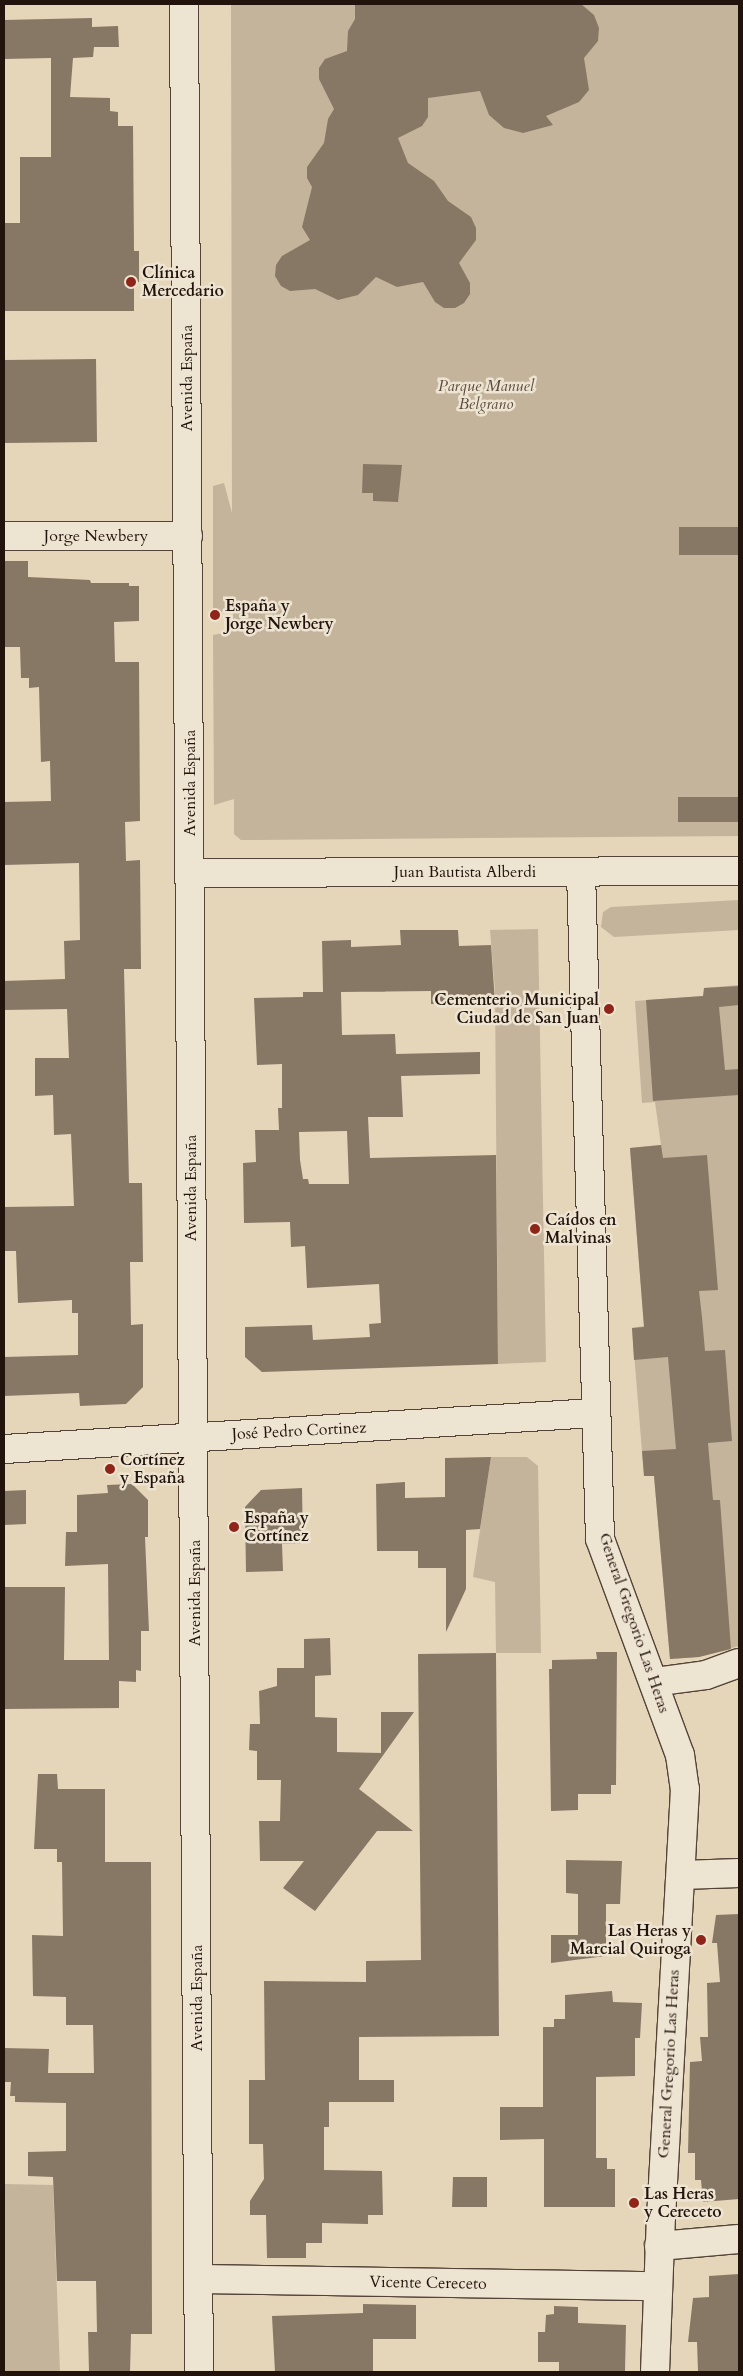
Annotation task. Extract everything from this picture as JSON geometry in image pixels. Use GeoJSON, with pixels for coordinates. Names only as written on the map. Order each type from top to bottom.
{"type":"FeatureCollection","features":[{"type":"Feature","properties":{"kind":"street","name":"Avenida España"},"geometry":{"type":"LineString","coordinates":[[184,4],[199,2372]]}},
{"type":"Feature","properties":{"kind":"street","name":"Jorge Newbery"},"geometry":{"type":"LineString","coordinates":[[4,536],[188,536]]}},
{"type":"Feature","properties":{"kind":"street","name":"Juan Bautista Alberdi"},"geometry":{"type":"LineString","coordinates":[[191,873],[739,871]]}},
{"type":"Feature","properties":{"kind":"street","name":"General Gregorio Las Heras"},"geometry":{"type":"LineString","coordinates":[[581,872],[594,1413],[600,1539],[680,1754],[685,1789],[682,1875],[659,2246],[656,2372]]}},
{"type":"Feature","properties":{"kind":"street","name":"José Pedro Cortinez"},"geometry":{"type":"LineString","coordinates":[[4,1449],[192,1436],[594,1413]]}},
{"type":"Feature","properties":{"kind":"street"},"geometry":{"type":"LineString","coordinates":[[654,1682],[706,1675],[739,1663]]}},
{"type":"Feature","properties":{"kind":"street"},"geometry":{"type":"LineString","coordinates":[[682,1875],[739,1873]]}},
{"type":"Feature","properties":{"kind":"street"},"geometry":{"type":"LineString","coordinates":[[659,2246],[739,2240]]}},
{"type":"Feature","properties":{"kind":"street","name":"Vicente Cereceto"},"geometry":{"type":"LineString","coordinates":[[199,2280],[658,2286]]}},
{"type":"Feature","properties":{"kind":"green space","name":"Parque Manuel Belgrano"},"geometry":{"type":"Polygon","coordinates":[[[231,4],[739,4],[739,836],[241,840],[234,834],[234,799],[214,805],[213,635],[233,631],[233,610],[213,613],[213,486],[224,483],[232,513],[231,4]]]}},
{"type":"Feature","properties":{"kind":"green space"},"geometry":{"type":"Polygon","coordinates":[[[739,900],[739,930],[614,937],[601,927],[603,912],[611,907],[739,900]]]}},
{"type":"Feature","properties":{"kind":"green space"},"geometry":{"type":"Polygon","coordinates":[[[538,929],[546,1362],[498,1364],[495,991],[490,930],[538,929]]]}},
{"type":"Feature","properties":{"kind":"green space"},"geometry":{"type":"Polygon","coordinates":[[[739,985],[739,1646],[699,1657],[670,1659],[654,1476],[644,1476],[632,1328],[644,1326],[630,1148],[661,1145],[655,1102],[642,1103],[635,1001],[704,996],[704,988],[739,985]]]}},
{"type":"Feature","properties":{"kind":"green space"},"geometry":{"type":"Polygon","coordinates":[[[491,1457],[527,1457],[538,1466],[541,1653],[496,1653],[495,1582],[473,1577],[491,1457]]]}},
{"type":"Feature","properties":{"kind":"green space"},"geometry":{"type":"Polygon","coordinates":[[[4,2184],[53,2185],[60,2372],[4,2372],[4,2184]]]}},
{"type":"Feature","properties":{"kind":"building"},"geometry":{"type":"Polygon","coordinates":[[[355,4],[581,4],[594,15],[599,28],[598,41],[584,58],[589,90],[579,102],[546,116],[553,125],[523,133],[504,128],[489,115],[480,91],[428,98],[428,117],[422,126],[398,138],[408,163],[434,181],[448,201],[471,217],[476,228],[476,240],[459,263],[470,283],[470,294],[464,303],[455,308],[444,308],[435,302],[423,282],[397,287],[376,277],[358,295],[338,300],[315,289],[290,291],[281,286],[275,276],[276,265],[282,256],[310,240],[302,227],[312,187],[307,178],[307,167],[324,143],[328,119],[334,109],[319,79],[319,68],[325,59],[347,51],[348,31],[355,19],[355,4]]]}},
{"type":"Feature","properties":{"kind":"building"},"geometry":{"type":"Polygon","coordinates":[[[92,18],[92,27],[118,26],[119,47],[94,47],[93,57],[73,58],[70,97],[110,98],[110,111],[118,112],[118,126],[133,126],[134,251],[139,251],[139,282],[134,282],[134,311],[4,311],[4,223],[20,223],[20,157],[51,157],[51,58],[4,59],[4,20],[92,18]]]}},
{"type":"Feature","properties":{"kind":"building"},"geometry":{"type":"Polygon","coordinates":[[[96,359],[97,442],[4,443],[4,360],[96,359]]]}},
{"type":"Feature","properties":{"kind":"building"},"geometry":{"type":"Polygon","coordinates":[[[363,464],[402,465],[398,502],[373,501],[373,493],[362,493],[363,464]]]}},
{"type":"Feature","properties":{"kind":"building"},"geometry":{"type":"Polygon","coordinates":[[[679,527],[739,527],[739,555],[679,555],[679,527]]]}},
{"type":"Feature","properties":{"kind":"building"},"geometry":{"type":"Polygon","coordinates":[[[4,561],[28,561],[28,577],[90,580],[91,583],[129,583],[129,586],[139,586],[139,621],[114,622],[115,662],[139,662],[140,821],[125,822],[126,861],[140,860],[141,969],[124,969],[129,1183],[142,1183],[143,1262],[130,1262],[131,1325],[143,1324],[143,1387],[126,1404],[80,1406],[79,1393],[4,1396],[4,1357],[78,1355],[78,1313],[72,1313],[72,1300],[18,1303],[16,1251],[4,1251],[4,1207],[74,1206],[71,1134],[54,1135],[53,1095],[35,1096],[35,1058],[69,1058],[67,1009],[4,1010],[4,981],[65,979],[64,941],[80,940],[79,863],[4,865],[4,802],[51,801],[50,761],[41,762],[39,687],[29,688],[29,678],[21,678],[20,647],[4,647],[4,561]]]}},
{"type":"Feature","properties":{"kind":"building"},"geometry":{"type":"Polygon","coordinates":[[[678,797],[739,797],[739,822],[678,822],[678,797]]]}},
{"type":"Feature","properties":{"kind":"building"},"geometry":{"type":"Polygon","coordinates":[[[400,930],[458,930],[459,946],[491,945],[495,1002],[431,1004],[431,991],[341,992],[342,1035],[395,1034],[396,1054],[480,1052],[480,1074],[401,1076],[403,1117],[368,1117],[370,1158],[496,1155],[498,1364],[262,1372],[245,1357],[245,1327],[312,1325],[313,1340],[370,1337],[369,1324],[381,1323],[379,1284],[307,1288],[305,1246],[291,1247],[290,1222],[244,1223],[243,1163],[256,1162],[255,1130],[279,1130],[278,1108],[282,1108],[282,1064],[257,1065],[254,998],[303,997],[303,992],[323,992],[322,941],[351,940],[351,947],[401,945],[400,930]],[[347,1131],[299,1132],[303,1179],[308,1179],[309,1184],[349,1184],[347,1131]]]}},
{"type":"Feature","properties":{"kind":"building"},"geometry":{"type":"Polygon","coordinates":[[[739,986],[739,1005],[719,1007],[725,1070],[739,1069],[739,1095],[653,1101],[646,1000],[703,996],[704,988],[739,986]]]}},
{"type":"Feature","properties":{"kind":"building"},"geometry":{"type":"Polygon","coordinates":[[[661,1145],[663,1158],[707,1155],[718,1290],[699,1291],[705,1351],[725,1350],[732,1441],[708,1443],[713,1500],[720,1500],[731,1649],[699,1657],[670,1659],[654,1476],[644,1476],[642,1451],[676,1449],[668,1357],[634,1360],[632,1328],[644,1327],[630,1148],[661,1145]]]}},
{"type":"Feature","properties":{"kind":"building"},"geometry":{"type":"Polygon","coordinates":[[[491,1457],[480,1529],[466,1530],[466,1589],[446,1632],[446,1568],[418,1568],[418,1551],[377,1551],[376,1484],[405,1482],[405,1498],[445,1497],[445,1458],[491,1457]]]}},
{"type":"Feature","properties":{"kind":"building"},"geometry":{"type":"Polygon","coordinates":[[[132,1484],[148,1500],[148,1537],[145,1537],[149,1631],[141,1631],[141,1671],[136,1670],[136,1682],[119,1681],[119,1708],[4,1709],[4,1587],[65,1587],[64,1660],[109,1660],[108,1564],[65,1566],[66,1532],[77,1532],[77,1495],[108,1493],[107,1485],[132,1484]]]}},
{"type":"Feature","properties":{"kind":"building"},"geometry":{"type":"Polygon","coordinates":[[[302,1488],[303,1543],[282,1544],[283,1571],[246,1572],[245,1507],[261,1490],[302,1488]]]}},
{"type":"Feature","properties":{"kind":"building"},"geometry":{"type":"Polygon","coordinates":[[[26,1490],[26,1524],[4,1525],[4,1491],[26,1490]]]}},
{"type":"Feature","properties":{"kind":"building"},"geometry":{"type":"Polygon","coordinates":[[[330,1638],[331,1675],[315,1676],[315,1717],[337,1718],[337,1752],[381,1753],[381,1712],[414,1712],[359,1789],[413,1831],[377,1831],[315,1911],[283,1888],[304,1861],[260,1861],[259,1821],[280,1821],[281,1780],[257,1780],[257,1751],[249,1750],[250,1724],[260,1724],[259,1691],[277,1686],[277,1668],[304,1668],[304,1639],[330,1638]]]}},
{"type":"Feature","properties":{"kind":"building"},"geometry":{"type":"Polygon","coordinates":[[[596,1652],[617,1652],[616,1785],[611,1785],[611,1794],[578,1794],[578,1810],[551,1811],[549,1669],[552,1669],[552,1660],[597,1659],[596,1652]]]}},
{"type":"Feature","properties":{"kind":"building"},"geometry":{"type":"Polygon","coordinates":[[[496,1653],[499,2036],[359,2037],[359,2080],[394,2080],[394,2102],[329,2102],[329,2127],[324,2127],[324,2170],[382,2171],[383,2215],[368,2215],[368,2224],[322,2223],[322,2243],[306,2243],[306,2258],[267,2258],[266,2215],[250,2215],[250,2201],[264,2179],[263,2144],[249,2144],[249,2080],[265,2080],[264,1981],[366,1982],[366,1961],[421,1960],[418,1654],[496,1653]]]}},
{"type":"Feature","properties":{"kind":"building"},"geometry":{"type":"Polygon","coordinates":[[[38,1774],[57,1774],[58,1789],[105,1789],[105,1862],[151,1862],[152,2334],[131,2334],[130,2372],[89,2372],[88,2332],[97,2332],[96,2281],[57,2281],[53,2177],[28,2176],[28,2152],[66,2151],[66,2103],[15,2102],[15,2096],[10,2096],[11,2082],[4,2082],[4,2048],[49,2049],[48,2073],[94,2073],[93,2025],[66,2025],[66,1997],[33,1996],[32,1935],[63,1936],[62,1862],[57,1862],[57,1849],[34,1849],[38,1774]]]}},
{"type":"Feature","properties":{"kind":"building"},"geometry":{"type":"Polygon","coordinates":[[[566,1860],[622,1861],[620,1904],[606,1904],[606,1956],[551,1963],[551,1935],[578,1935],[578,1894],[566,1893],[566,1860]]]}},
{"type":"Feature","properties":{"kind":"building"},"geometry":{"type":"Polygon","coordinates":[[[739,1914],[739,2199],[703,2202],[701,2180],[695,2180],[695,2153],[688,2153],[690,2062],[702,2061],[700,2037],[708,2037],[707,1983],[720,1982],[717,1943],[712,1943],[716,1915],[739,1914]]]}},
{"type":"Feature","properties":{"kind":"building"},"geometry":{"type":"Polygon","coordinates":[[[612,1991],[613,2002],[642,2003],[640,2038],[635,2038],[635,2076],[596,2077],[596,2158],[607,2158],[607,2169],[615,2169],[615,2207],[544,2207],[544,2139],[500,2140],[500,2107],[543,2107],[543,2027],[554,2027],[554,2019],[565,2019],[565,1995],[612,1991]]]}},
{"type":"Feature","properties":{"kind":"building"},"geometry":{"type":"Polygon","coordinates":[[[453,2177],[487,2177],[487,2207],[452,2207],[453,2177]]]}},
{"type":"Feature","properties":{"kind":"building"},"geometry":{"type":"Polygon","coordinates":[[[739,2274],[739,2372],[698,2371],[697,2342],[688,2342],[693,2298],[709,2297],[709,2276],[739,2274]]]}},
{"type":"Feature","properties":{"kind":"building"},"geometry":{"type":"Polygon","coordinates":[[[363,2304],[416,2305],[416,2339],[373,2339],[373,2372],[275,2372],[272,2316],[363,2313],[363,2304]]]}},
{"type":"Feature","properties":{"kind":"building"},"geometry":{"type":"Polygon","coordinates":[[[554,2306],[578,2307],[578,2323],[626,2325],[625,2372],[559,2372],[559,2362],[538,2362],[538,2332],[545,2332],[546,2315],[554,2314],[554,2306]]]}},
{"type":"Feature","properties":{"kind":"place","name":"Clínica Mercedario"},"geometry":{"type":"Point","coordinates":[131,282]}},
{"type":"Feature","properties":{"kind":"place","name":"España y Jorge Newbery"},"geometry":{"type":"Point","coordinates":[215,615]}},
{"type":"Feature","properties":{"kind":"place","name":"Cementerio Municipal Ciudad de San Juan"},"geometry":{"type":"Point","coordinates":[609,1009]}},
{"type":"Feature","properties":{"kind":"place","name":"Caídos en Malvinas"},"geometry":{"type":"Point","coordinates":[535,1229]}},
{"type":"Feature","properties":{"kind":"place","name":"Cortínez y España"},"geometry":{"type":"Point","coordinates":[110,1469]}},
{"type":"Feature","properties":{"kind":"place","name":"España y Cortínez"},"geometry":{"type":"Point","coordinates":[234,1527]}},
{"type":"Feature","properties":{"kind":"place","name":"Las Heras y Marcial Quiroga"},"geometry":{"type":"Point","coordinates":[701,1940]}},
{"type":"Feature","properties":{"kind":"place","name":"Las Heras y Cereceto"},"geometry":{"type":"Point","coordinates":[634,2203]}}]}
